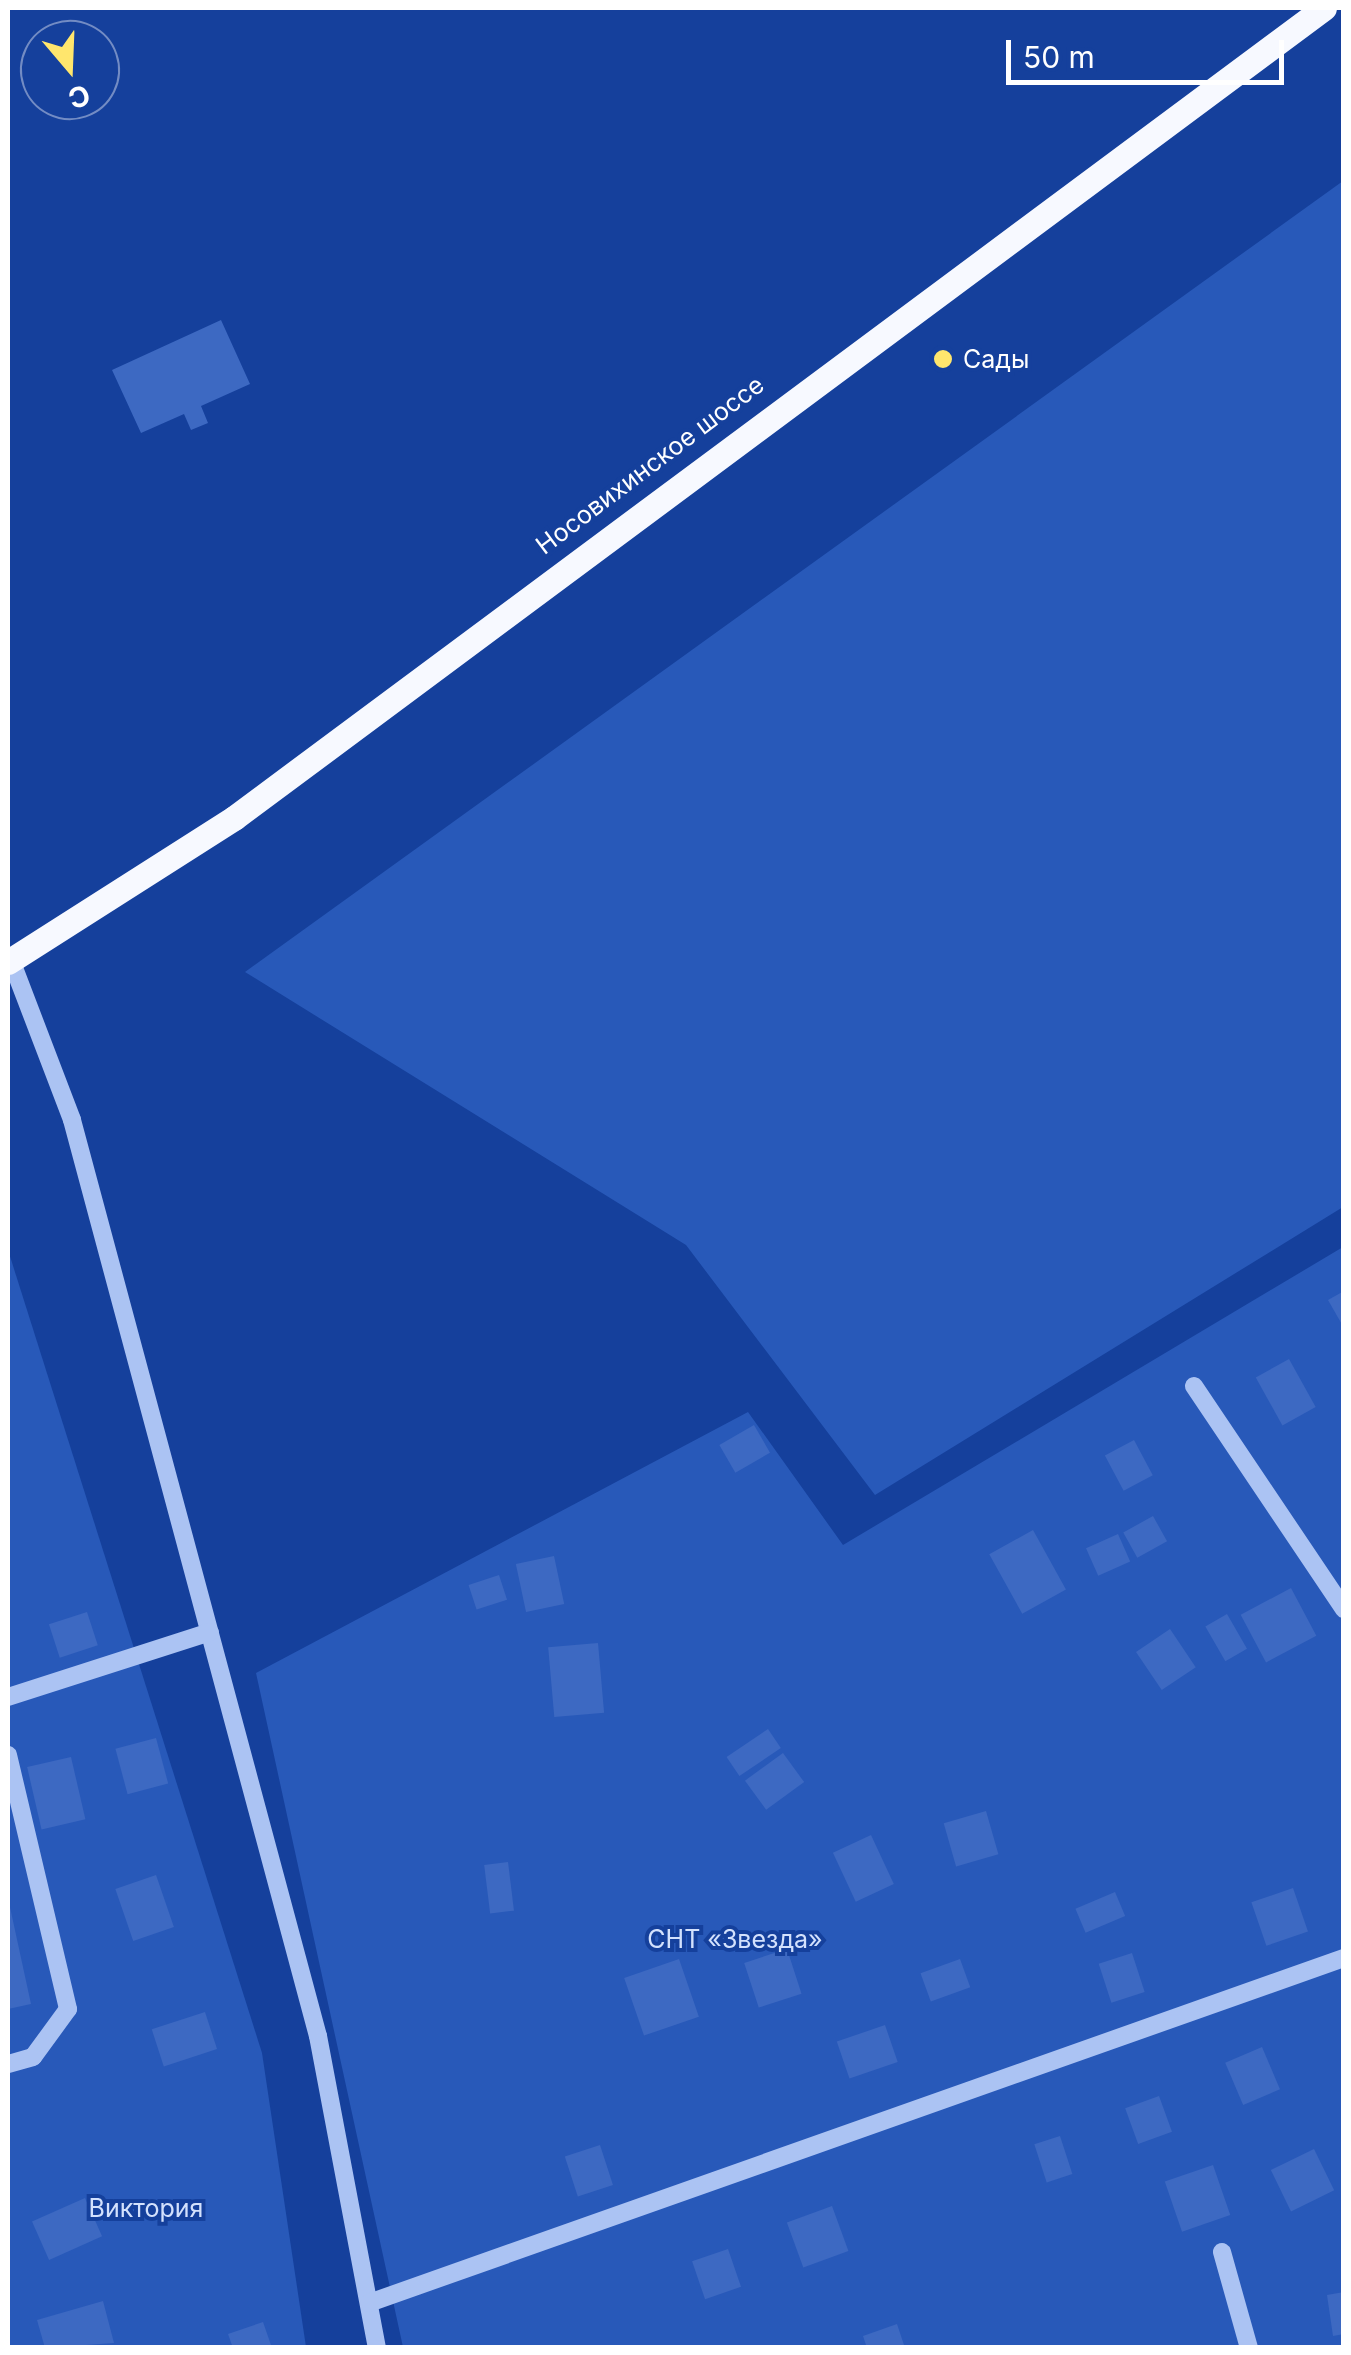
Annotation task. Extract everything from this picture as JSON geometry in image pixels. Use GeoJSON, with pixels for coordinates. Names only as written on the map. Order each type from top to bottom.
{"type":"FeatureCollection","features":[{"type":"Feature","properties":{"kind":"main road","name":"Носовихинское шоссе"},"geometry":{"type":"LineString","coordinates":[[10,961],[234,818],[1324,8]]}},
{"type":"Feature","properties":{"kind":"street"},"geometry":{"type":"LineString","coordinates":[[10,961],[72,1120],[318,2036],[377,2348]]}},
{"type":"Feature","properties":{"kind":"street"},"geometry":{"type":"LineString","coordinates":[[1194,1386],[1344,1609]]}},
{"type":"Feature","properties":{"kind":"street"},"geometry":{"type":"LineString","coordinates":[[8,1697],[210,1632]]}},
{"type":"Feature","properties":{"kind":"street"},"geometry":{"type":"LineString","coordinates":[[8,1754],[68,2009],[33,2056],[8,2064]]}},
{"type":"Feature","properties":{"kind":"street"},"geometry":{"type":"LineString","coordinates":[[369,2303],[1344,1958]]}},
{"type":"Feature","properties":{"kind":"street"},"geometry":{"type":"LineString","coordinates":[[1222,2252],[1249,2348]]}},
{"type":"Feature","properties":{"kind":"green space"},"geometry":{"type":"Polygon","coordinates":[[[1343,181],[1343,1207],[875,1495],[686,1245],[245,972],[1343,181]]]}},
{"type":"Feature","properties":{"kind":"green space","name":"СНТ «Звезда»"},"geometry":{"type":"Polygon","coordinates":[[[1343,1247],[1343,2347],[403,2347],[256,1673],[748,1412],[843,1545],[1343,1247]]]}},
{"type":"Feature","properties":{"kind":"green space","name":"Виктория"},"geometry":{"type":"Polygon","coordinates":[[[8,1250],[262,2053],[306,2347],[8,2347],[8,1250]]]}},
{"type":"Feature","properties":{"kind":"building"},"geometry":{"type":"Polygon","coordinates":[[[221,320],[250,384],[201,406],[208,423],[191,430],[184,414],[141,433],[112,370],[221,320]]]}},
{"type":"Feature","properties":{"kind":"building"},"geometry":{"type":"Polygon","coordinates":[[[1344,1291],[1344,1328],[1328,1300],[1344,1291]]]}},
{"type":"Feature","properties":{"kind":"building"},"geometry":{"type":"Polygon","coordinates":[[[1289,1359],[1316,1407],[1282,1426],[1256,1377],[1289,1359]]]}},
{"type":"Feature","properties":{"kind":"building"},"geometry":{"type":"Polygon","coordinates":[[[754,1425],[770,1453],[735,1473],[719,1445],[754,1425]]]}},
{"type":"Feature","properties":{"kind":"building"},"geometry":{"type":"Polygon","coordinates":[[[1134,1440],[1153,1475],[1124,1491],[1105,1455],[1134,1440]]]}},
{"type":"Feature","properties":{"kind":"building"},"geometry":{"type":"Polygon","coordinates":[[[1153,1516],[1167,1541],[1137,1558],[1123,1532],[1153,1516]]]}},
{"type":"Feature","properties":{"kind":"building"},"geometry":{"type":"Polygon","coordinates":[[[1033,1530],[1066,1589],[1022,1614],[989,1554],[1033,1530]]]}},
{"type":"Feature","properties":{"kind":"building"},"geometry":{"type":"Polygon","coordinates":[[[1118,1534],[1130,1561],[1098,1576],[1086,1548],[1118,1534]]]}},
{"type":"Feature","properties":{"kind":"building"},"geometry":{"type":"Polygon","coordinates":[[[554,1556],[564,1604],[526,1612],[516,1564],[554,1556]]]}},
{"type":"Feature","properties":{"kind":"building"},"geometry":{"type":"Polygon","coordinates":[[[499,1575],[507,1600],[477,1610],[469,1585],[499,1575]]]}},
{"type":"Feature","properties":{"kind":"building"},"geometry":{"type":"Polygon","coordinates":[[[1291,1588],[1316,1636],[1266,1662],[1241,1615],[1291,1588]]]}},
{"type":"Feature","properties":{"kind":"building"},"geometry":{"type":"Polygon","coordinates":[[[87,1612],[98,1645],[60,1658],[49,1624],[87,1612]]]}},
{"type":"Feature","properties":{"kind":"building"},"geometry":{"type":"Polygon","coordinates":[[[1227,1614],[1247,1649],[1225,1661],[1205,1626],[1227,1614]]]}},
{"type":"Feature","properties":{"kind":"building"},"geometry":{"type":"Polygon","coordinates":[[[1170,1629],[1196,1667],[1162,1690],[1136,1652],[1170,1629]]]}},
{"type":"Feature","properties":{"kind":"building"},"geometry":{"type":"Polygon","coordinates":[[[598,1643],[604,1713],[554,1717],[548,1647],[598,1643]]]}},
{"type":"Feature","properties":{"kind":"building"},"geometry":{"type":"Polygon","coordinates":[[[768,1729],[781,1748],[739,1776],[727,1757],[768,1729]]]}},
{"type":"Feature","properties":{"kind":"building"},"geometry":{"type":"Polygon","coordinates":[[[156,1738],[168,1783],[128,1794],[115,1749],[156,1738]]]}},
{"type":"Feature","properties":{"kind":"building"},"geometry":{"type":"Polygon","coordinates":[[[783,1753],[804,1782],[766,1810],[745,1781],[783,1753]]]}},
{"type":"Feature","properties":{"kind":"building"},"geometry":{"type":"Polygon","coordinates":[[[71,1757],[85,1819],[42,1829],[27,1767],[71,1757]]]}},
{"type":"Feature","properties":{"kind":"building"},"geometry":{"type":"Polygon","coordinates":[[[986,1811],[998,1854],[956,1866],[944,1823],[986,1811]]]}},
{"type":"Feature","properties":{"kind":"building"},"geometry":{"type":"Polygon","coordinates":[[[871,1835],[894,1884],[856,1902],[833,1853],[871,1835]]]}},
{"type":"Feature","properties":{"kind":"building"},"geometry":{"type":"Polygon","coordinates":[[[508,1862],[514,1911],[490,1914],[484,1865],[508,1862]]]}},
{"type":"Feature","properties":{"kind":"building"},"geometry":{"type":"Polygon","coordinates":[[[156,1875],[174,1927],[133,1941],[115,1889],[156,1875]]]}},
{"type":"Feature","properties":{"kind":"building"},"geometry":{"type":"Polygon","coordinates":[[[1293,1888],[1308,1931],[1266,1946],[1251,1902],[1293,1888]]]}},
{"type":"Feature","properties":{"kind":"building"},"geometry":{"type":"Polygon","coordinates":[[[1115,1892],[1125,1916],[1086,1933],[1075,1909],[1115,1892]]]}},
{"type":"Feature","properties":{"kind":"building"},"geometry":{"type":"Polygon","coordinates":[[[8,1898],[31,2004],[8,2009],[8,1898]]]}},
{"type":"Feature","properties":{"kind":"building"},"geometry":{"type":"Polygon","coordinates":[[[787,1949],[802,1994],[759,2008],[744,1963],[787,1949]]]}},
{"type":"Feature","properties":{"kind":"building"},"geometry":{"type":"Polygon","coordinates":[[[1132,1953],[1145,1992],[1111,2003],[1099,1964],[1132,1953]]]}},
{"type":"Feature","properties":{"kind":"building"},"geometry":{"type":"Polygon","coordinates":[[[679,1959],[699,2017],[644,2036],[624,1978],[679,1959]]]}},
{"type":"Feature","properties":{"kind":"building"},"geometry":{"type":"Polygon","coordinates":[[[960,1959],[970,1987],[931,2002],[921,1973],[960,1959]]]}},
{"type":"Feature","properties":{"kind":"building"},"geometry":{"type":"Polygon","coordinates":[[[205,2012],[217,2049],[164,2066],[152,2029],[205,2012]]]}},
{"type":"Feature","properties":{"kind":"building"},"geometry":{"type":"Polygon","coordinates":[[[885,2025],[898,2062],[849,2078],[837,2042],[885,2025]]]}},
{"type":"Feature","properties":{"kind":"building"},"geometry":{"type":"Polygon","coordinates":[[[1262,2047],[1280,2089],[1243,2105],[1225,2063],[1262,2047]]]}},
{"type":"Feature","properties":{"kind":"building"},"geometry":{"type":"Polygon","coordinates":[[[1159,2096],[1172,2132],[1138,2144],[1125,2108],[1159,2096]]]}},
{"type":"Feature","properties":{"kind":"building"},"geometry":{"type":"Polygon","coordinates":[[[1060,2136],[1072,2174],[1047,2182],[1034,2144],[1060,2136]]]}},
{"type":"Feature","properties":{"kind":"building"},"geometry":{"type":"Polygon","coordinates":[[[600,2145],[613,2185],[578,2196],[565,2156],[600,2145]]]}},
{"type":"Feature","properties":{"kind":"building"},"geometry":{"type":"Polygon","coordinates":[[[1314,2149],[1334,2190],[1291,2211],[1271,2170],[1314,2149]]]}},
{"type":"Feature","properties":{"kind":"building"},"geometry":{"type":"Polygon","coordinates":[[[1213,2165],[1230,2215],[1182,2232],[1165,2182],[1213,2165]]]}},
{"type":"Feature","properties":{"kind":"building"},"geometry":{"type":"Polygon","coordinates":[[[85,2198],[102,2236],[49,2260],[32,2222],[85,2198]]]}},
{"type":"Feature","properties":{"kind":"building"},"geometry":{"type":"Polygon","coordinates":[[[832,2206],[848,2251],[803,2268],[787,2222],[832,2206]]]}},
{"type":"Feature","properties":{"kind":"building"},"geometry":{"type":"Polygon","coordinates":[[[728,2249],[741,2287],[705,2299],[692,2261],[728,2249]]]}},
{"type":"Feature","properties":{"kind":"building"},"geometry":{"type":"Polygon","coordinates":[[[1344,2292],[1344,2334],[1333,2336],[1327,2295],[1344,2292]]]}},
{"type":"Feature","properties":{"kind":"building"},"geometry":{"type":"Polygon","coordinates":[[[103,2301],[114,2343],[45,2348],[37,2320],[103,2301]]]}},
{"type":"Feature","properties":{"kind":"building"},"geometry":{"type":"Polygon","coordinates":[[[263,2322],[272,2348],[233,2348],[228,2334],[263,2322]]]}},
{"type":"Feature","properties":{"kind":"building"},"geometry":{"type":"Polygon","coordinates":[[[897,2324],[905,2348],[867,2348],[863,2336],[897,2324]]]}},
{"type":"Feature","properties":{"kind":"place","name":"Сады"},"geometry":{"type":"Point","coordinates":[943,359]}}]}
